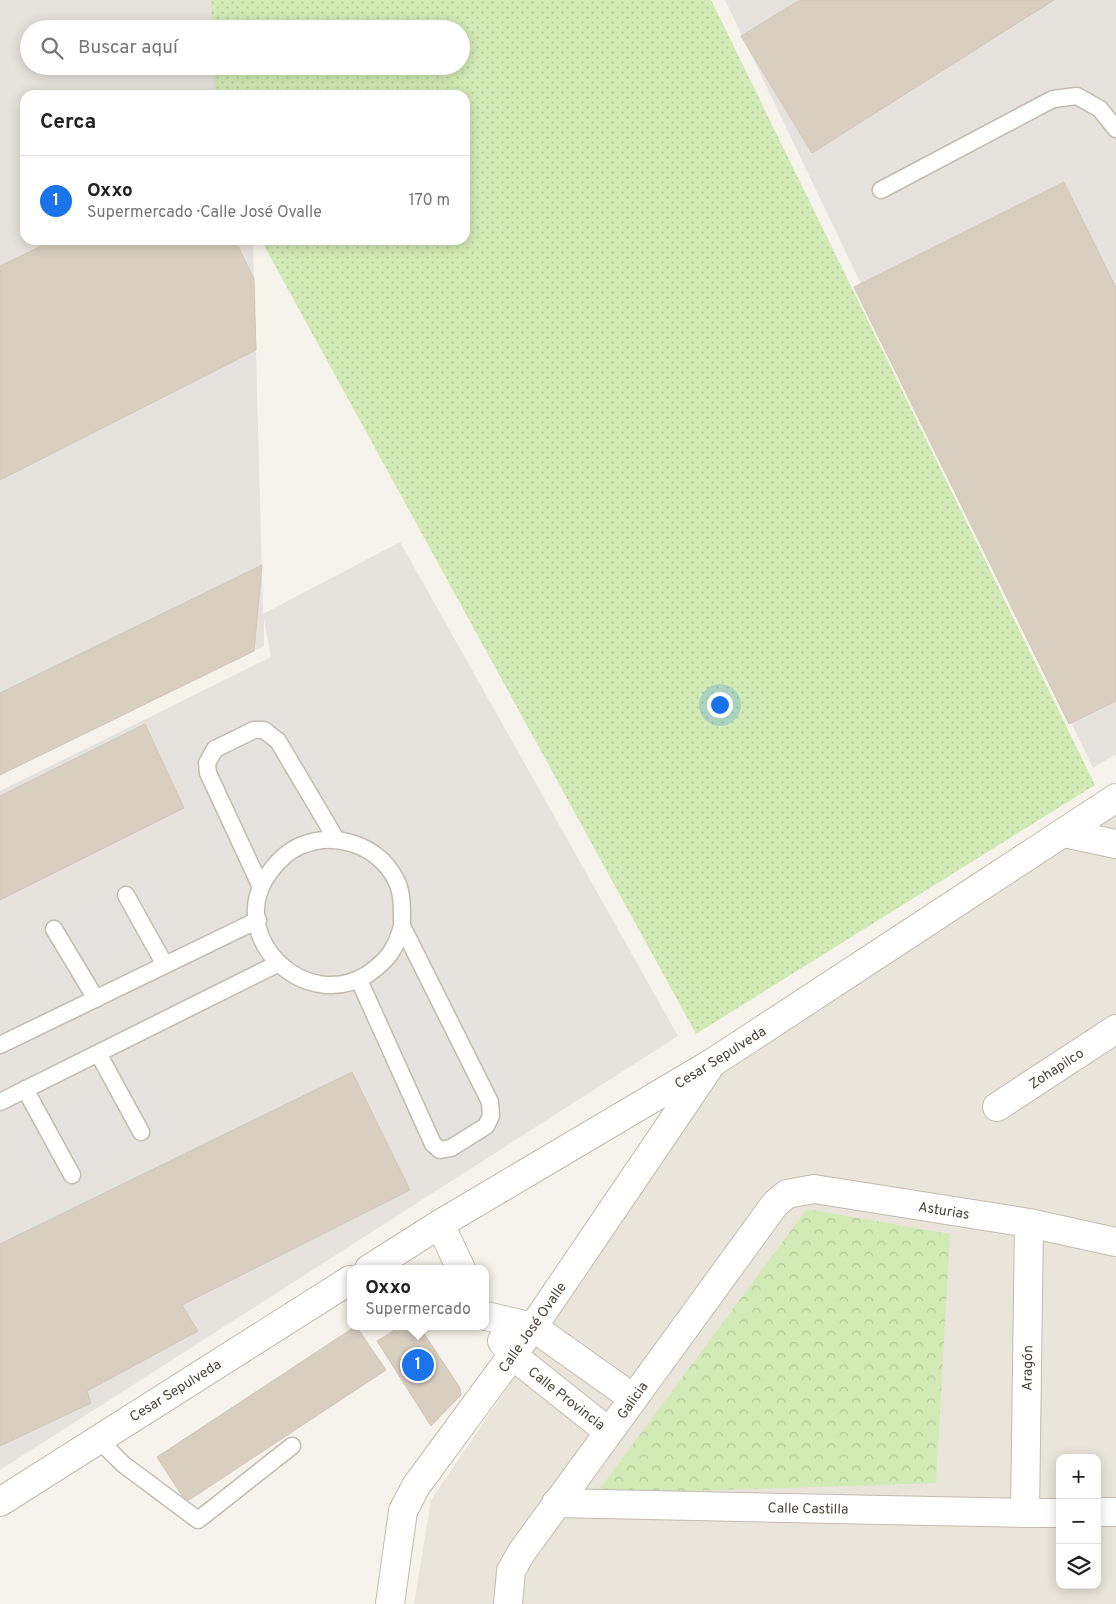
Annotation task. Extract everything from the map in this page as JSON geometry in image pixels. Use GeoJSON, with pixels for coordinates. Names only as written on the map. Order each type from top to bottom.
{"type":"FeatureCollection","features":[{"type":"Feature","properties":{"kind":"street","name":"Cesar Sepulveda"},"geometry":{"type":"LineString","coordinates":[[374,1265],[440,1224],[712,1064],[1116,798]]}},
{"type":"Feature","properties":{"kind":"street"},"geometry":{"type":"LineString","coordinates":[[1064,833],[1116,844]]}},
{"type":"Feature","properties":{"kind":"street","name":"Zohapilco"},"geometry":{"type":"LineString","coordinates":[[997,1108],[1112,1035]]}},
{"type":"Feature","properties":{"kind":"street","name":"Calle José Ovalle"},"geometry":{"type":"LineString","coordinates":[[390,1604],[403,1512],[416,1486],[533,1328],[712,1064]]}},
{"type":"Feature","properties":{"kind":"street","name":"Asturias"},"geometry":{"type":"LineString","coordinates":[[775,1204],[787,1194],[814,1189],[1029,1223],[1116,1242]]}},
{"type":"Feature","properties":{"kind":"street","name":"Galicia"},"geometry":{"type":"LineString","coordinates":[[508,1604],[511,1571],[521,1553],[775,1204]]}},
{"type":"Feature","properties":{"kind":"street","name":"Aragón"},"geometry":{"type":"LineString","coordinates":[[1025,1513],[1029,1223]]}},
{"type":"Feature","properties":{"kind":"street"},"geometry":{"type":"LineString","coordinates":[[440,1224],[459,1265]]}},
{"type":"Feature","properties":{"kind":"street","name":"Cesar Sepulveda"},"geometry":{"type":"LineString","coordinates":[[0,1502],[347,1282]]}},
{"type":"Feature","properties":{"kind":"street"},"geometry":{"type":"LineString","coordinates":[[489,1317],[533,1328],[633,1398]]}},
{"type":"Feature","properties":{"kind":"street","name":"Calle Provincia"},"geometry":{"type":"LineString","coordinates":[[489,1324],[512,1355],[610,1432]]}},
{"type":"Feature","properties":{"kind":"street","name":"Calle Castilla"},"geometry":{"type":"LineString","coordinates":[[556,1503],[1056,1513]]}},
{"type":"Feature","properties":{"kind":"street"},"geometry":{"type":"LineString","coordinates":[[1101,1512],[1116,1512]]}},
{"type":"Feature","properties":{"kind":"lane"},"geometry":{"type":"LineString","coordinates":[[881,190],[1053,99],[1077,96],[1100,109],[1116,129]]}},
{"type":"Feature","properties":{"kind":"lane"},"geometry":{"type":"LineString","coordinates":[[261,887],[208,773],[207,763],[215,749],[254,730],[264,730],[278,741],[336,839]]}},
{"type":"Feature","properties":{"kind":"lane"},"geometry":{"type":"LineString","coordinates":[[336,839],[360,845],[380,859],[395,878],[402,901],[402,926],[394,948],[379,967],[358,980],[334,985],[310,983],[288,972],[271,956],[260,934],[256,911],[261,887],[273,866],[291,850],[312,841],[336,839]]}},
{"type":"Feature","properties":{"kind":"lane"},"geometry":{"type":"LineString","coordinates":[[126,895],[165,965]]}},
{"type":"Feature","properties":{"kind":"lane"},"geometry":{"type":"LineString","coordinates":[[0,1045],[258,920]]}},
{"type":"Feature","properties":{"kind":"lane"},"geometry":{"type":"LineString","coordinates":[[358,980],[433,1144],[440,1150],[452,1148],[486,1126],[491,1116],[490,1102],[402,926]]}},
{"type":"Feature","properties":{"kind":"lane"},"geometry":{"type":"LineString","coordinates":[[54,929],[96,999]]}},
{"type":"Feature","properties":{"kind":"lane"},"geometry":{"type":"LineString","coordinates":[[0,1102],[279,963]]}},
{"type":"Feature","properties":{"kind":"lane"},"geometry":{"type":"LineString","coordinates":[[98,1053],[141,1132]]}},
{"type":"Feature","properties":{"kind":"lane"},"geometry":{"type":"LineString","coordinates":[[26,1089],[72,1175]]}},
{"type":"Feature","properties":{"kind":"lane"},"geometry":{"type":"LineString","coordinates":[[98,1439],[123,1464],[198,1520],[292,1446]]}},
{"type":"Feature","properties":{"kind":"shaded area"},"geometry":{"type":"Polygon","coordinates":[[[0,0],[246,0],[247,20],[20,20],[20,75],[248,75],[249,90],[20,90],[20,245],[253,245],[263,614],[400,542],[678,1036],[0,1470],[0,791],[271,657],[264,619],[264,646],[0,775],[0,0]]]}},
{"type":"Feature","properties":{"kind":"shaded area"},"geometry":{"type":"Polygon","coordinates":[[[725,0],[1116,0],[1116,754],[1093,768],[725,0]]]}},
{"type":"Feature","properties":{"kind":"shaded area"},"geometry":{"type":"Polygon","coordinates":[[[283,702],[337,809],[218,870],[170,756],[283,702]]]}},
{"type":"Feature","properties":{"kind":"shaded area"},"geometry":{"type":"Polygon","coordinates":[[[1116,800],[1116,1604],[414,1604],[431,1500],[722,1072],[1116,800]]]}},
{"type":"Feature","properties":{"kind":"shaded area"},"geometry":{"type":"Polygon","coordinates":[[[154,871],[182,925],[43,995],[15,937],[154,871]]]}},
{"type":"Feature","properties":{"kind":"shaded area"},"geometry":{"type":"Polygon","coordinates":[[[437,947],[529,1119],[442,1172],[348,1001],[437,947]]]}},
{"type":"Feature","properties":{"kind":"shaded area"},"geometry":{"type":"Polygon","coordinates":[[[145,1061],[179,1125],[41,1200],[8,1135],[145,1061]]]}},
{"type":"Feature","properties":{"kind":"green space"},"geometry":{"type":"Polygon","coordinates":[[[211,0],[711,0],[1095,785],[696,1034],[264,245],[470,245],[470,90],[215,90],[214,75],[470,75],[470,20],[212,20],[211,0]]]}},
{"type":"Feature","properties":{"kind":"green space"},"geometry":{"type":"Polygon","coordinates":[[[807,1209],[950,1234],[936,1483],[596,1494],[807,1209]]]}},
{"type":"Feature","properties":{"kind":"building"},"geometry":{"type":"Polygon","coordinates":[[[800,0],[1054,0],[812,153],[741,36],[800,0]]]}},
{"type":"Feature","properties":{"kind":"building"},"geometry":{"type":"Polygon","coordinates":[[[1064,182],[1116,288],[1116,701],[1069,724],[854,287],[1064,182]]]}},
{"type":"Feature","properties":{"kind":"building"},"geometry":{"type":"Polygon","coordinates":[[[44,245],[237,245],[254,279],[256,350],[0,480],[0,266],[44,245]]]}},
{"type":"Feature","properties":{"kind":"building"},"geometry":{"type":"Polygon","coordinates":[[[262,565],[254,651],[0,775],[0,693],[262,565]]]}},
{"type":"Feature","properties":{"kind":"building"},"geometry":{"type":"Polygon","coordinates":[[[145,724],[184,808],[0,900],[0,796],[145,724]]]}},
{"type":"Feature","properties":{"kind":"building"},"geometry":{"type":"Polygon","coordinates":[[[352,1072],[410,1190],[182,1305],[198,1331],[87,1391],[91,1403],[0,1446],[0,1244],[352,1072]]]}},
{"type":"Feature","properties":{"kind":"building"},"geometry":{"type":"Polygon","coordinates":[[[350,1330],[359,1330],[386,1370],[186,1502],[157,1457],[350,1330]]]}},
{"type":"Feature","properties":{"kind":"building"},"geometry":{"type":"Polygon","coordinates":[[[395,1330],[422,1330],[460,1388],[461,1395],[431,1426],[377,1341],[395,1330]]]}},
{"type":"Feature","properties":{"kind":"place","name":"Oxxo"},"geometry":{"type":"Point","coordinates":[418,1365]}}]}
